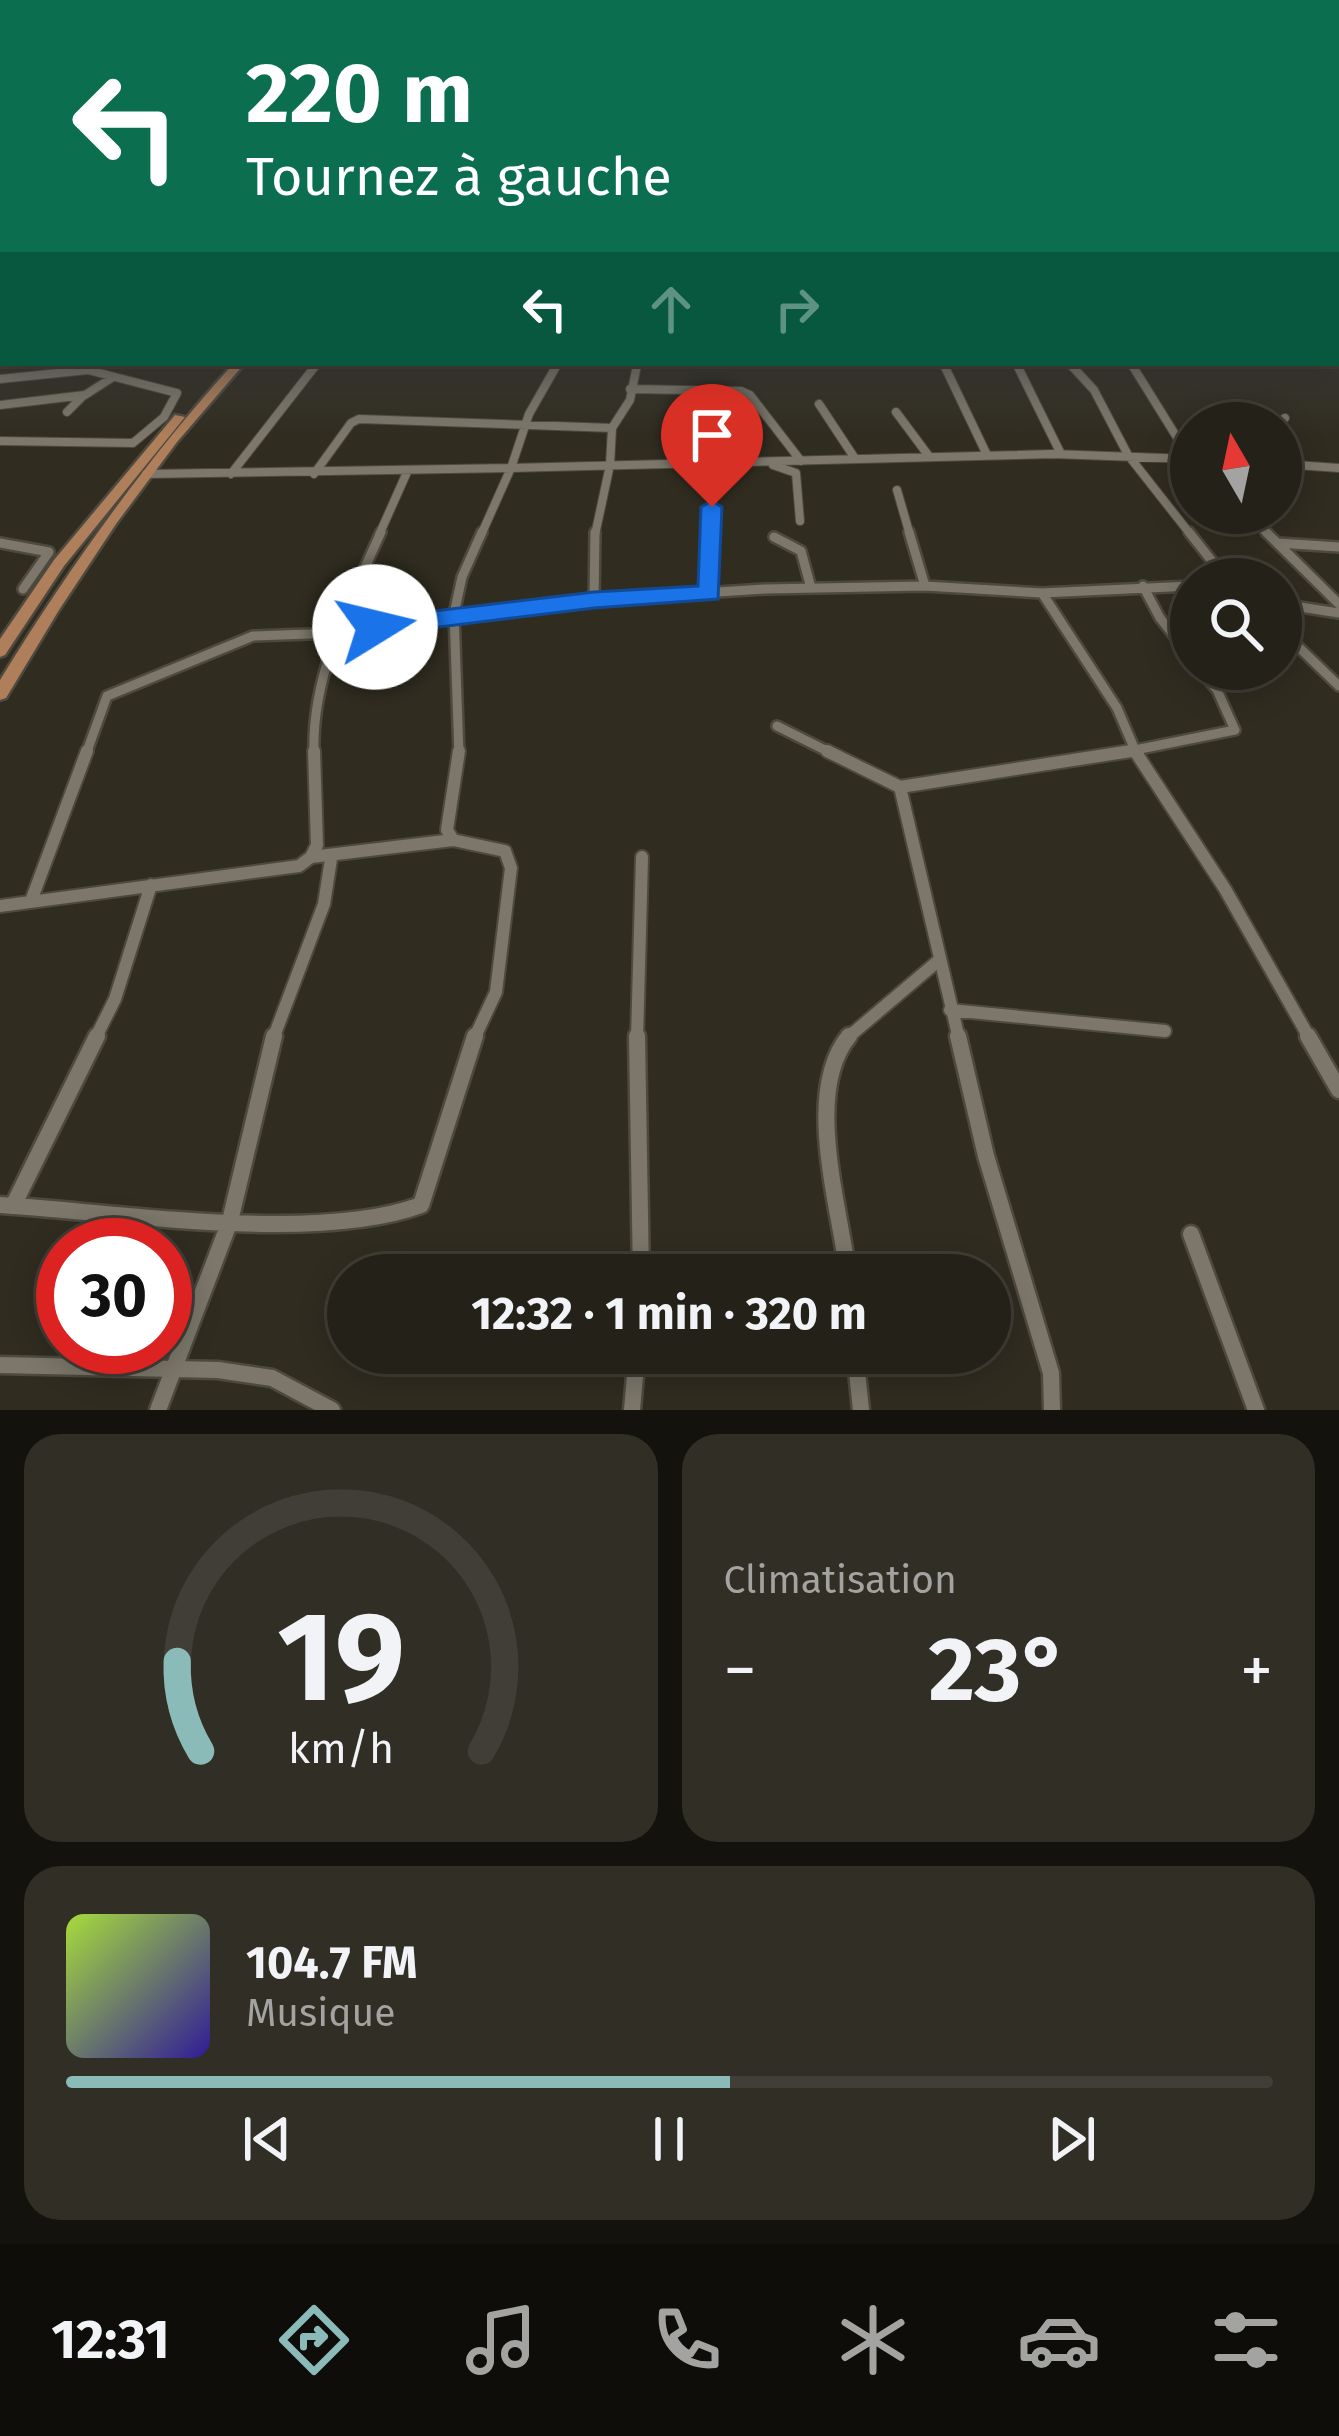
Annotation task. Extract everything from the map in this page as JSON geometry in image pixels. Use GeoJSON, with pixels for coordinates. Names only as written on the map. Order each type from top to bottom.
{"type":"FeatureCollection","features":[{"type":"Feature","properties":{"kind":"main road"},"geometry":{"type":"LineString","coordinates":[[0,651],[97,513],[225,366]]}},
{"type":"Feature","properties":{"kind":"main road"},"geometry":{"type":"LineString","coordinates":[[0,694],[73,574],[146,474],[237,366]]}},
{"type":"Feature","properties":{"kind":"street"},"geometry":{"type":"LineString","coordinates":[[231,474],[315,366]]}},
{"type":"Feature","properties":{"kind":"street"},"geometry":{"type":"LineString","coordinates":[[453,840],[447,830],[456,791],[461,721],[454,614],[462,577],[525,426],[556,366]]}},
{"type":"Feature","properties":{"kind":"street"},"geometry":{"type":"LineString","coordinates":[[594,600],[595,530],[610,465],[612,428],[628,406],[636,366]]}},
{"type":"Feature","properties":{"kind":"street"},"geometry":{"type":"LineString","coordinates":[[944,366],[987,455]]}},
{"type":"Feature","properties":{"kind":"street"},"geometry":{"type":"LineString","coordinates":[[1017,366],[1060,454]]}},
{"type":"Feature","properties":{"kind":"street"},"geometry":{"type":"LineString","coordinates":[[1072,366],[1094,390],[1128,455],[1209,558]]}},
{"type":"Feature","properties":{"kind":"street"},"geometry":{"type":"LineString","coordinates":[[1133,366],[1170,425]]}},
{"type":"Feature","properties":{"kind":"street"},"geometry":{"type":"LineString","coordinates":[[0,380],[81,370],[177,393],[164,417],[143,438],[111,445],[0,441]]}},
{"type":"Feature","properties":{"kind":"street"},"geometry":{"type":"LineString","coordinates":[[67,412],[113,377]]}},
{"type":"Feature","properties":{"kind":"street"},"geometry":{"type":"LineString","coordinates":[[630,388],[741,391],[750,395],[801,461]]}},
{"type":"Feature","properties":{"kind":"street"},"geometry":{"type":"LineString","coordinates":[[0,405],[85,395]]}},
{"type":"Feature","properties":{"kind":"street"},"geometry":{"type":"LineString","coordinates":[[819,404],[854,457]]}},
{"type":"Feature","properties":{"kind":"street"},"geometry":{"type":"LineString","coordinates":[[896,412],[928,455]]}},
{"type":"Feature","properties":{"kind":"street"},"geometry":{"type":"LineString","coordinates":[[314,474],[350,423],[359,419],[612,428]]}},
{"type":"Feature","properties":{"kind":"street"},"geometry":{"type":"LineString","coordinates":[[146,474],[771,463],[928,455],[1170,458]]}},
{"type":"Feature","properties":{"kind":"street"},"geometry":{"type":"LineString","coordinates":[[771,463],[796,473],[800,521]]}},
{"type":"Feature","properties":{"kind":"street"},"geometry":{"type":"LineString","coordinates":[[709,593],[713,464]]}},
{"type":"Feature","properties":{"kind":"street"},"geometry":{"type":"LineString","coordinates":[[1302,466],[1339,468]]}},
{"type":"Feature","properties":{"kind":"street"},"geometry":{"type":"LineString","coordinates":[[0,906],[299,866],[311,857],[316,845],[313,730],[336,633],[408,470]]}},
{"type":"Feature","properties":{"kind":"street"},"geometry":{"type":"LineString","coordinates":[[897,490],[926,586]]}},
{"type":"Feature","properties":{"kind":"street"},"geometry":{"type":"LineString","coordinates":[[1268,534],[1339,608]]}},
{"type":"Feature","properties":{"kind":"street"},"geometry":{"type":"LineString","coordinates":[[774,537],[801,551],[811,588]]}},
{"type":"Feature","properties":{"kind":"street"},"geometry":{"type":"LineString","coordinates":[[0,543],[49,552],[23,589]]}},
{"type":"Feature","properties":{"kind":"street"},"geometry":{"type":"LineString","coordinates":[[1278,543],[1339,547]]}},
{"type":"Feature","properties":{"kind":"street"},"geometry":{"type":"LineString","coordinates":[[31,901],[107,696],[253,636],[336,633],[454,614],[709,593],[926,586],[1042,593],[1170,586]]}},
{"type":"Feature","properties":{"kind":"street"},"geometry":{"type":"LineString","coordinates":[[1143,586],[1170,631]]}},
{"type":"Feature","properties":{"kind":"street"},"geometry":{"type":"LineString","coordinates":[[1042,593],[1225,889],[1339,1090]]}},
{"type":"Feature","properties":{"kind":"street"},"geometry":{"type":"LineString","coordinates":[[1302,605],[1339,608]]}},
{"type":"Feature","properties":{"kind":"street"},"geometry":{"type":"LineString","coordinates":[[1302,650],[1339,686]]}},
{"type":"Feature","properties":{"kind":"street"},"geometry":{"type":"LineString","coordinates":[[777,727],[900,787],[1203,740],[1235,730],[1217,690]]}},
{"type":"Feature","properties":{"kind":"street"},"geometry":{"type":"LineString","coordinates":[[900,787],[986,1156],[1051,1373],[1052,1410]]}},
{"type":"Feature","properties":{"kind":"street"},"geometry":{"type":"LineString","coordinates":[[151,885],[115,998],[7,1206],[230,1221],[393,1219],[422,1205],[473,1041],[496,992],[511,868],[505,851],[453,840],[412,851],[382,849],[331,859],[311,857]]}},
{"type":"Feature","properties":{"kind":"street"},"geometry":{"type":"LineString","coordinates":[[640,1254],[636,1066],[642,857]]}},
{"type":"Feature","properties":{"kind":"street"},"geometry":{"type":"LineString","coordinates":[[192,1316],[230,1221],[275,1032],[324,904],[331,859]]}},
{"type":"Feature","properties":{"kind":"street"},"geometry":{"type":"LineString","coordinates":[[845,1254],[825,1095],[831,1061],[866,1022],[938,962]]}},
{"type":"Feature","properties":{"kind":"street"},"geometry":{"type":"LineString","coordinates":[[950,1010],[1166,1031]]}},
{"type":"Feature","properties":{"kind":"street"},"geometry":{"type":"LineString","coordinates":[[1191,1234],[1256,1410]]}},
{"type":"Feature","properties":{"kind":"street"},"geometry":{"type":"LineString","coordinates":[[0,1365],[36,1366]]}},
{"type":"Feature","properties":{"kind":"street"},"geometry":{"type":"LineString","coordinates":[[192,1371],[272,1378],[332,1410]]}},
{"type":"Feature","properties":{"kind":"street"},"geometry":{"type":"LineString","coordinates":[[158,1410],[169,1374]]}},
{"type":"Feature","properties":{"kind":"street"},"geometry":{"type":"LineString","coordinates":[[632,1410],[635,1374]]}},
{"type":"Feature","properties":{"kind":"street"},"geometry":{"type":"LineString","coordinates":[[858,1374],[861,1410]]}},
{"type":"Feature","properties":{"kind":"route"},"geometry":{"type":"LineString","coordinates":[[375,627],[454,614],[709,593],[712,507]]}}]}
